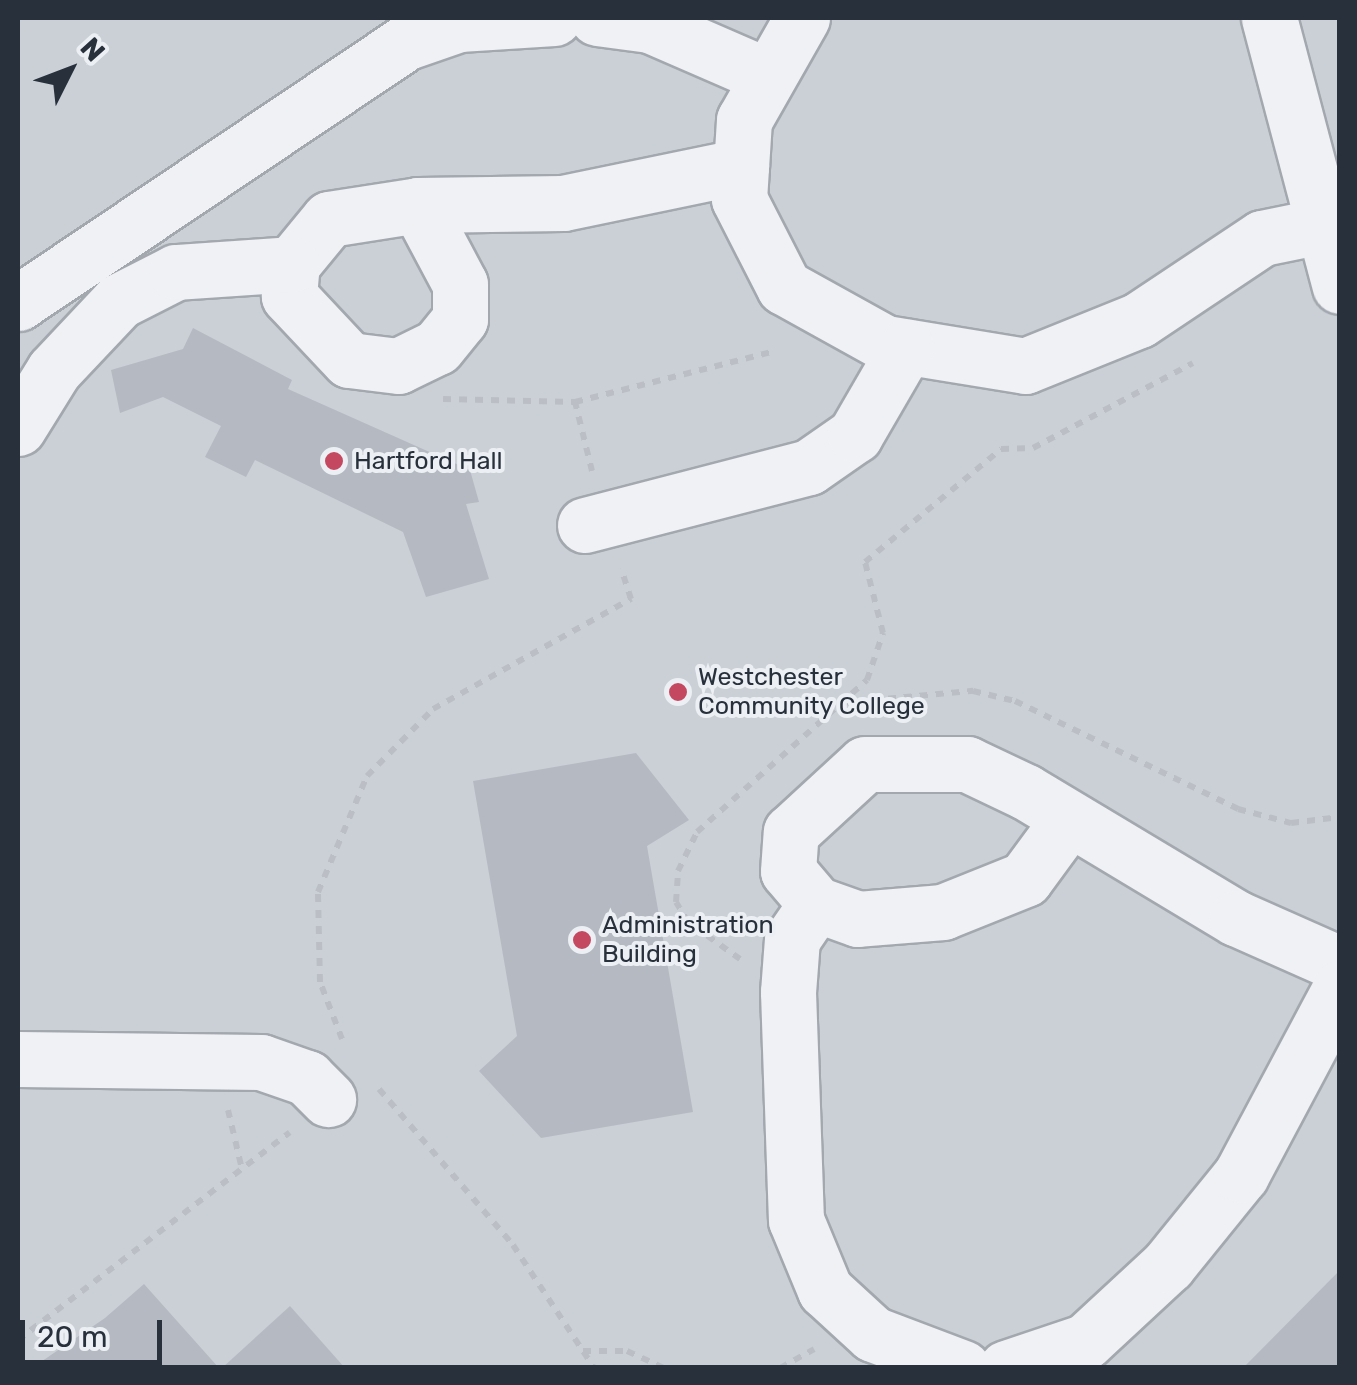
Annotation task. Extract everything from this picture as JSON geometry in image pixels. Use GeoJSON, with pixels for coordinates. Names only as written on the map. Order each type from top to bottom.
{"type":"FeatureCollection","features":[{"type":"Feature","properties":{"kind":"street"},"geometry":{"type":"LineString","coordinates":[[18,303],[407,42],[459,24],[554,18]]}},
{"type":"Feature","properties":{"kind":"street"},"geometry":{"type":"LineString","coordinates":[[597,18],[650,26],[765,75]]}},
{"type":"Feature","properties":{"kind":"street"},"geometry":{"type":"LineString","coordinates":[[802,18],[765,75],[744,120],[739,199],[784,287],[906,347],[1025,366],[1139,320],[1262,238],[1326,225]]}},
{"type":"Feature","properties":{"kind":"street"},"geometry":{"type":"LineString","coordinates":[[1269,18],[1340,286]]}},
{"type":"Feature","properties":{"kind":"street"},"geometry":{"type":"LineString","coordinates":[[418,205],[460,284],[460,319],[437,348],[398,366],[350,360],[314,333],[289,296],[292,264],[329,219],[418,205],[563,203],[741,166]]}},
{"type":"Feature","properties":{"kind":"street"},"geometry":{"type":"LineString","coordinates":[[18,428],[54,370],[118,302],[176,272],[292,264]]}},
{"type":"Feature","properties":{"kind":"street"},"geometry":{"type":"LineString","coordinates":[[595,522],[809,467],[855,435],[906,347]]}},
{"type":"Feature","properties":{"kind":"street"},"geometry":{"type":"LineString","coordinates":[[1069,819],[1026,880],[943,912],[858,920],[816,904],[788,871],[791,832],[866,764],[967,764],[1069,819],[1236,918],[1340,964]]}},
{"type":"Feature","properties":{"kind":"street"},"geometry":{"type":"LineString","coordinates":[[816,904],[792,939],[788,992],[796,1220],[824,1290],[873,1334],[963,1368]]}},
{"type":"Feature","properties":{"kind":"street"},"geometry":{"type":"LineString","coordinates":[[1006,1368],[1086,1341],[1168,1265],[1241,1175],[1340,989]]}},
{"type":"Feature","properties":{"kind":"street"},"geometry":{"type":"LineString","coordinates":[[18,1059],[261,1062],[307,1078],[346,1084]]}},
{"type":"Feature","properties":{"kind":"path"},"geometry":{"type":"LineString","coordinates":[[398,366],[460,406],[575,402],[772,352]]}},
{"type":"Feature","properties":{"kind":"path"},"geometry":{"type":"LineString","coordinates":[[755,966],[688,922],[676,902],[678,871],[696,832],[867,680],[883,634],[865,562],[1001,448],[1033,448],[1193,363]]}},
{"type":"Feature","properties":{"kind":"path"},"geometry":{"type":"LineString","coordinates":[[575,402],[595,522],[631,599],[480,681],[390,742],[337,833],[318,892],[316,942],[346,1084],[504,1232],[594,1368]]}},
{"type":"Feature","properties":{"kind":"path"},"geometry":{"type":"LineString","coordinates":[[840,703],[973,692],[1015,701],[1238,809],[1292,823],[1340,818]]}},
{"type":"Feature","properties":{"kind":"path"},"geometry":{"type":"LineString","coordinates":[[18,1340],[346,1084]]}},
{"type":"Feature","properties":{"kind":"path"},"geometry":{"type":"LineString","coordinates":[[582,1351],[627,1351],[664,1368]]}},
{"type":"Feature","properties":{"kind":"shaded area","name":"Westchester Community College"},"geometry":{"type":"Polygon","coordinates":[[[18,18],[1339,18],[1339,1367],[18,1367],[18,18]]]}},
{"type":"Feature","properties":{"kind":"building","name":"Hartford Hall"},"geometry":{"type":"Polygon","coordinates":[[[193,328],[292,380],[288,389],[470,470],[479,502],[466,504],[489,579],[426,597],[403,532],[255,460],[246,477],[205,457],[221,426],[163,397],[120,413],[111,370],[183,349],[193,328]]]}},
{"type":"Feature","properties":{"kind":"building","name":"Administration Building"},"geometry":{"type":"Polygon","coordinates":[[[636,753],[689,820],[647,846],[693,1112],[541,1138],[479,1071],[517,1036],[473,781],[636,753]]]}},
{"type":"Feature","properties":{"kind":"building"},"geometry":{"type":"Polygon","coordinates":[[[1340,1270],[1340,1368],[1243,1368],[1340,1270]]]}},
{"type":"Feature","properties":{"kind":"building"},"geometry":{"type":"Polygon","coordinates":[[[144,1284],[219,1368],[32,1368],[105,1318],[144,1284]]]}},
{"type":"Feature","properties":{"kind":"building"},"geometry":{"type":"Polygon","coordinates":[[[290,1306],[345,1368],[222,1368],[290,1306]]]}},
{"type":"Feature","properties":{"kind":"place","name":"Hartford Hall"},"geometry":{"type":"Point","coordinates":[334,461]}},
{"type":"Feature","properties":{"kind":"place","name":"Westchester Community College"},"geometry":{"type":"Point","coordinates":[678,692]}},
{"type":"Feature","properties":{"kind":"place","name":"Administration Building"},"geometry":{"type":"Point","coordinates":[582,940]}}]}
